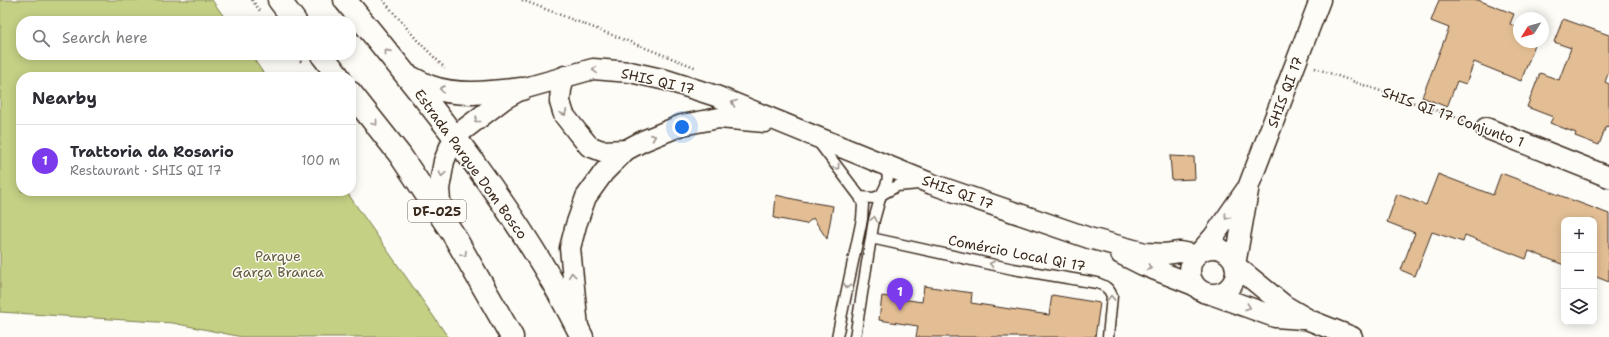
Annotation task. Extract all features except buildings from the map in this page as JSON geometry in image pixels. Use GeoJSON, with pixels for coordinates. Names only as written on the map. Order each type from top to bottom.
{"type":"FeatureCollection","features":[{"type":"Feature","properties":{"kind":"main road"},"geometry":{"type":"LineString","coordinates":[[279,0],[291,16]]}},
{"type":"Feature","properties":{"kind":"main road","name":"Estrada Parque Dom Bosco"},"geometry":{"type":"LineString","coordinates":[[345,0],[406,75],[494,190],[538,258],[580,332]]}},
{"type":"Feature","properties":{"kind":"main road"},"geometry":{"type":"LineString","coordinates":[[326,60],[335,72]]}},
{"type":"Feature","properties":{"kind":"main road"},"geometry":{"type":"LineString","coordinates":[[406,75],[432,87],[450,91],[475,92],[522,89]]}},
{"type":"Feature","properties":{"kind":"main road","name":"DF-025"},"geometry":{"type":"LineString","coordinates":[[356,99],[400,155],[453,234],[512,337]]}},
{"type":"Feature","properties":{"kind":"street","name":"SHIS QI 17"},"geometry":{"type":"LineString","coordinates":[[1320,0],[1250,185],[1236,266],[1285,306],[1308,320],[1352,337]]}},
{"type":"Feature","properties":{"kind":"street","name":"SHIS QI 17"},"geometry":{"type":"LineString","coordinates":[[453,234],[440,201],[439,189],[444,161],[454,138],[504,99],[522,89],[593,69],[630,72],[666,80],[716,96],[932,184],[1090,238],[1145,252],[1165,254],[1180,252],[1198,253],[1214,236],[1250,185]]}},
{"type":"Feature","properties":{"kind":"street"},"geometry":{"type":"LineString","coordinates":[[565,76],[561,89],[560,102],[564,115],[578,133],[589,146],[602,151],[626,150]]}},
{"type":"Feature","properties":{"kind":"street","name":"SHIS QI 17"},"geometry":{"type":"LineString","coordinates":[[580,332],[570,248],[576,224],[586,198],[604,172],[626,150],[643,141],[682,125],[719,118],[783,123]]}},
{"type":"Feature","properties":{"kind":"street","name":"SHIS QI 17 Conjunto 1"},"geometry":{"type":"LineString","coordinates":[[1486,128],[1609,176]]}},
{"type":"Feature","properties":{"kind":"street","name":"SHIS QI 17"},"geometry":{"type":"LineString","coordinates":[[1090,238],[1142,265],[1203,290],[1275,317],[1308,320]]}},
{"type":"Feature","properties":{"kind":"street"},"geometry":{"type":"LineString","coordinates":[[1211,248],[1222,249],[1231,256],[1236,266],[1236,274],[1230,286],[1218,294],[1203,290],[1190,273],[1190,267],[1198,253],[1211,248]]}},
{"type":"Feature","properties":{"kind":"lane"},"geometry":{"type":"LineString","coordinates":[[813,135],[860,197],[862,205],[862,219],[837,337]]}},
{"type":"Feature","properties":{"kind":"lane"},"geometry":{"type":"LineString","coordinates":[[855,337],[874,220],[881,195],[888,178],[887,171],[883,164]]}},
{"type":"Feature","properties":{"kind":"lane"},"geometry":{"type":"LineString","coordinates":[[860,197],[874,198],[903,184],[932,184]]}},
{"type":"Feature","properties":{"kind":"lane","name":"Comércio Local Qi 17"},"geometry":{"type":"LineString","coordinates":[[871,238],[1106,286],[1110,290],[1112,296],[1108,337]]}},
{"type":"Feature","properties":{"kind":"path"},"geometry":{"type":"LineString","coordinates":[[383,0],[417,40],[450,73]]}},
{"type":"Feature","properties":{"kind":"path"},"geometry":{"type":"LineString","coordinates":[[522,0],[699,68]]}},
{"type":"Feature","properties":{"kind":"path","name":"SHIS QI 17 Conjunto 1"},"geometry":{"type":"LineString","coordinates":[[1296,62],[1486,128]]}},
{"type":"Feature","properties":{"kind":"green space","name":"Parque Garça Branca"},"geometry":{"type":"Polygon","coordinates":[[[0,0],[212,0],[223,16],[16,16],[16,60],[254,60],[263,72],[16,72],[16,196],[349,196],[448,337],[242,337],[173,323],[0,312],[0,0]]]}},
{"type":"Feature","properties":{"kind":"place","name":"Trattoria da Rosario"},"geometry":{"type":"Point","coordinates":[900,311]}}]}
